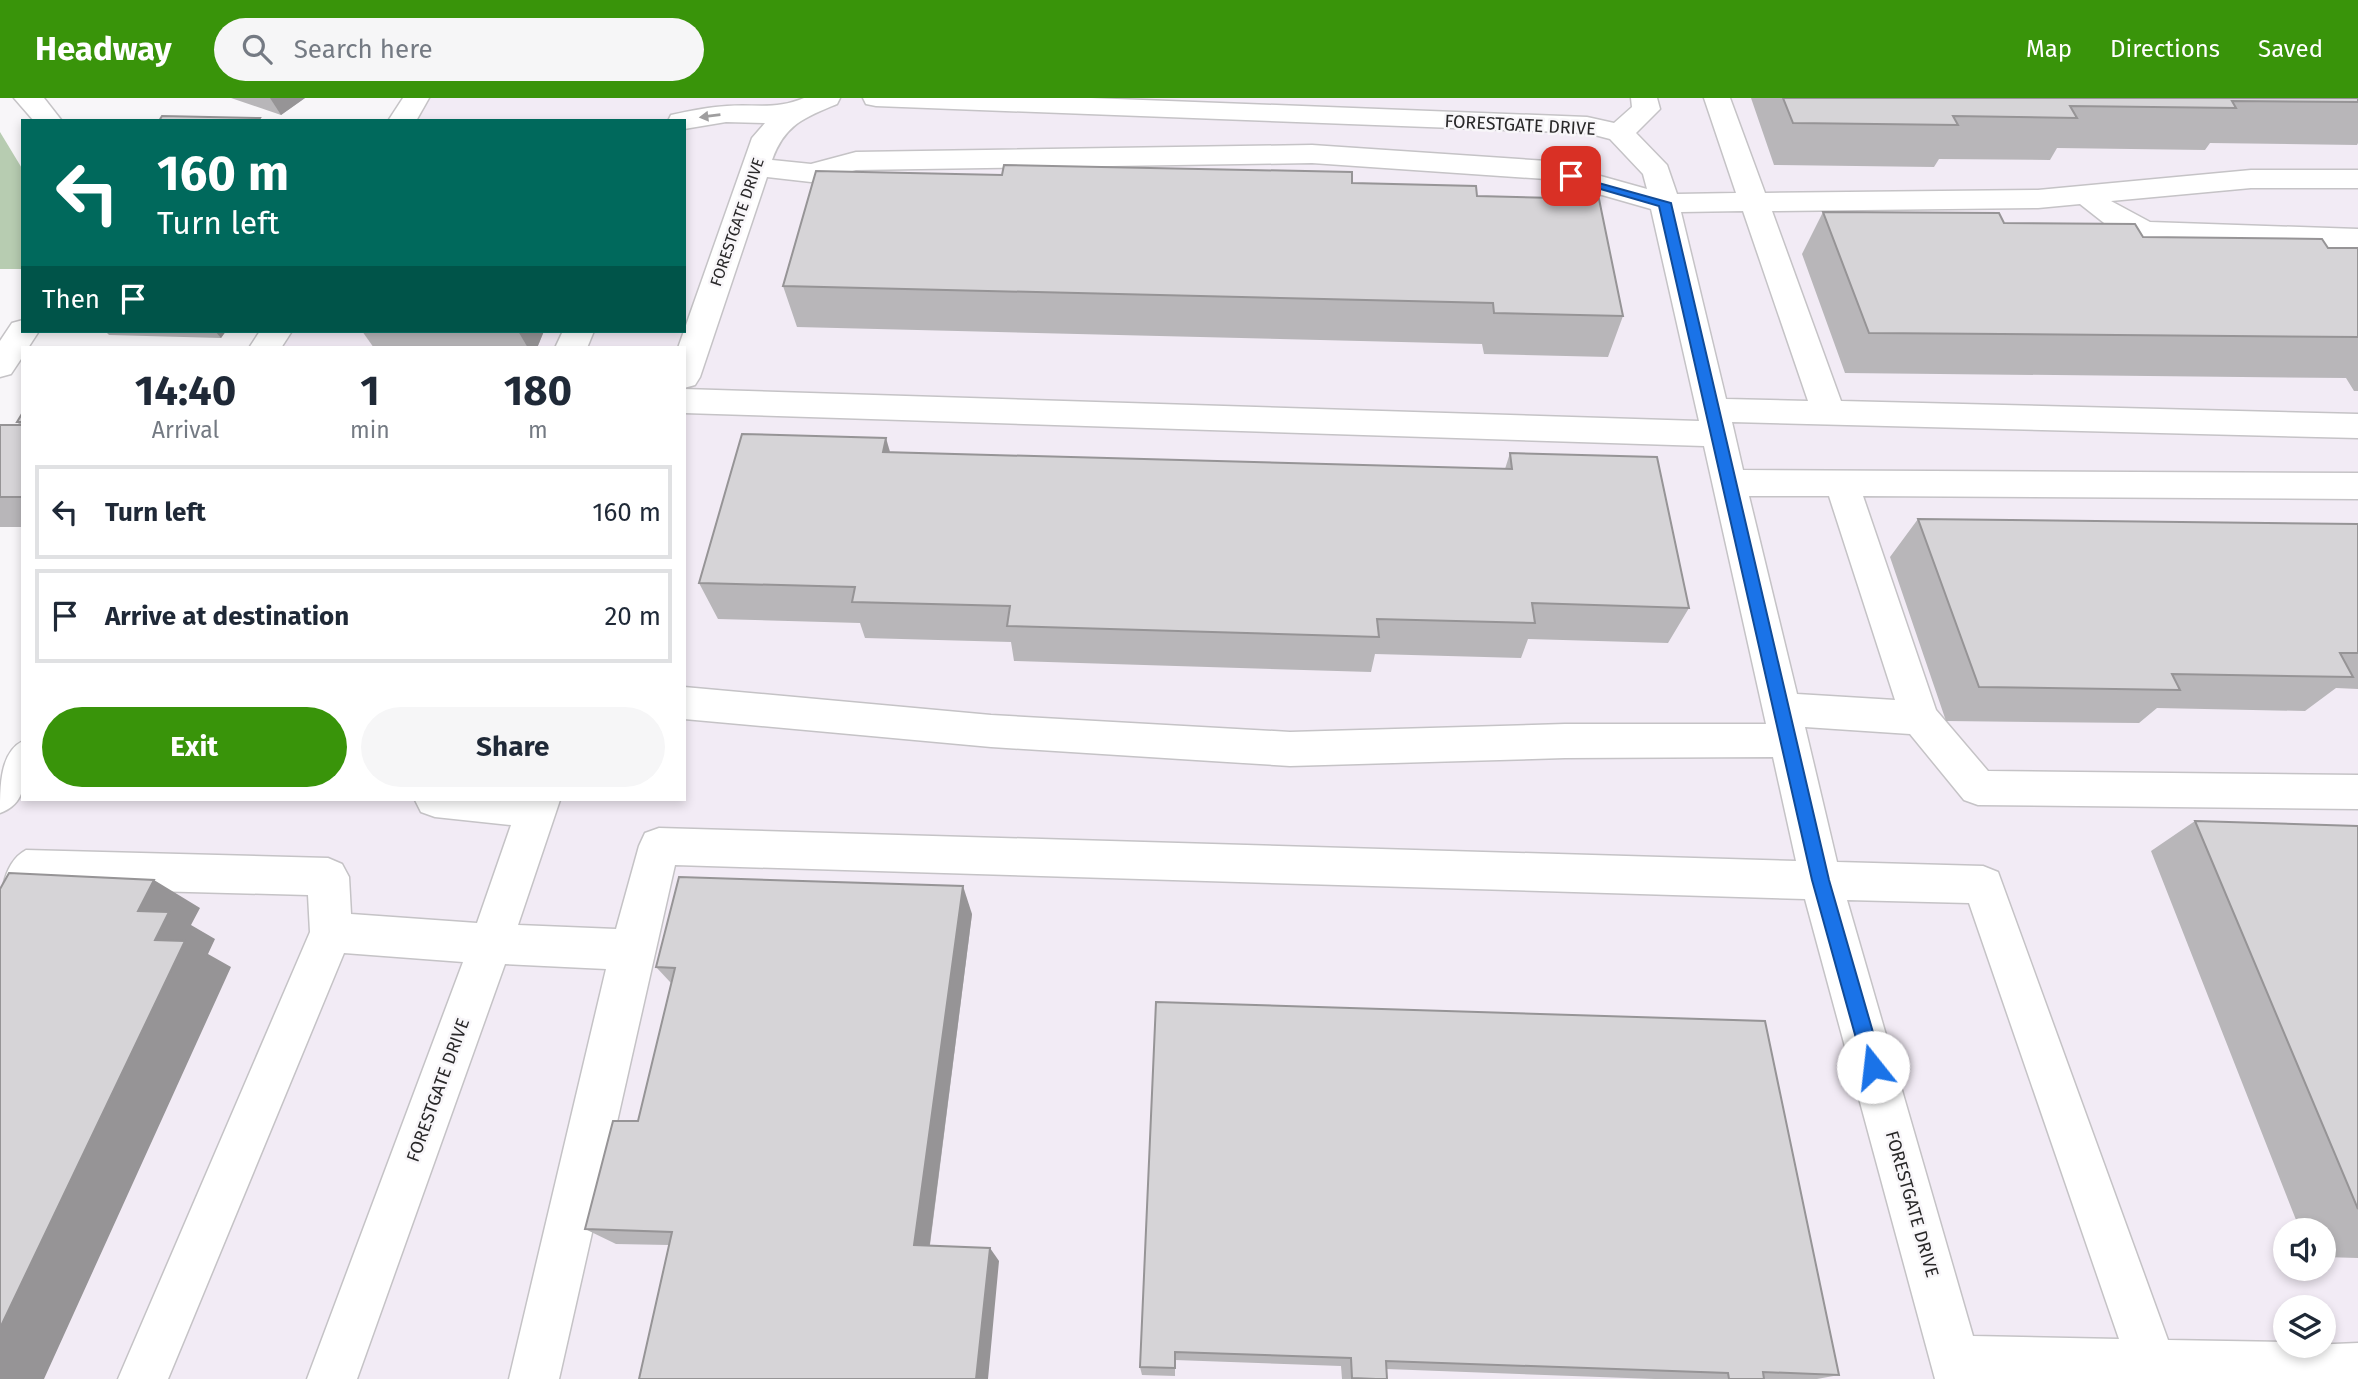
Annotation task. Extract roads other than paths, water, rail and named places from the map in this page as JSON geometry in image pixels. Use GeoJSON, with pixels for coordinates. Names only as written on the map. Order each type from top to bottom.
{"type":"FeatureCollection","features":[{"type":"Feature","properties":{"kind":"street"},"geometry":{"type":"LineString","coordinates":[[403,119],[416,98]]}},
{"type":"Feature","properties":{"kind":"street"},"geometry":{"type":"LineString","coordinates":[[732,98],[788,115]]}},
{"type":"Feature","properties":{"kind":"street","name":"FORESTGATE DRIVE"},"geometry":{"type":"LineString","coordinates":[[686,371],[766,138],[788,115],[827,98]]}},
{"type":"Feature","properties":{"kind":"street","name":"FORESTGATE DRIVE"},"geometry":{"type":"LineString","coordinates":[[876,98],[1262,106],[1587,125],[1620,133],[1657,171],[1821,880],[1958,1370]]}},
{"type":"Feature","properties":{"kind":"street"},"geometry":{"type":"LineString","coordinates":[[1620,133],[1646,109],[1644,98]]}},
{"type":"Feature","properties":{"kind":"street"},"geometry":{"type":"LineString","coordinates":[[1717,98],[1829,413]]}},
{"type":"Feature","properties":{"kind":"street"},"geometry":{"type":"LineString","coordinates":[[686,120],[726,114],[788,115]]}},
{"type":"Feature","properties":{"kind":"street"},"geometry":{"type":"LineString","coordinates":[[756,167],[811,173],[856,161],[1312,154],[1547,170],[1665,203],[2038,199],[2251,179],[2358,179]]}},
{"type":"Feature","properties":{"kind":"street"},"geometry":{"type":"LineString","coordinates":[[2088,195],[2107,215],[2129,228],[2150,232],[2358,239]]}},
{"type":"Feature","properties":{"kind":"street"},"geometry":{"type":"LineString","coordinates":[[686,401],[1715,422],[1829,413],[2358,426]]}},
{"type":"Feature","properties":{"kind":"street"},"geometry":{"type":"LineString","coordinates":[[1729,483],[2358,486]]}},
{"type":"Feature","properties":{"kind":"street"},"geometry":{"type":"LineString","coordinates":[[1842,484],[1920,718],[1978,788],[2358,792]]}},
{"type":"Feature","properties":{"kind":"street"},"geometry":{"type":"LineString","coordinates":[[686,703],[991,731],[1290,749],[1565,741],[1785,724],[1920,718]]}},
{"type":"Feature","properties":{"kind":"street"},"geometry":{"type":"LineString","coordinates":[[0,796],[21,761]]}},
{"type":"Feature","properties":{"kind":"street"},"geometry":{"type":"LineString","coordinates":[[456,801],[539,805]]}},
{"type":"Feature","properties":{"kind":"street","name":"FORESTGATE DRIVE"},"geometry":{"type":"LineString","coordinates":[[332,1379],[539,805]]}},
{"type":"Feature","properties":{"kind":"street"},"geometry":{"type":"LineString","coordinates":[[534,1379],[632,950],[659,846],[1983,885],[2152,1363]]}},
{"type":"Feature","properties":{"kind":"street"},"geometry":{"type":"LineString","coordinates":[[0,915],[26,869],[328,877],[331,932],[143,1379]]}},
{"type":"Feature","properties":{"kind":"street"},"geometry":{"type":"LineString","coordinates":[[331,932],[491,944],[632,950]]}},
{"type":"Feature","properties":{"kind":"street"},"geometry":{"type":"LineString","coordinates":[[1958,1370],[2152,1363],[2358,1368]]}}]}
